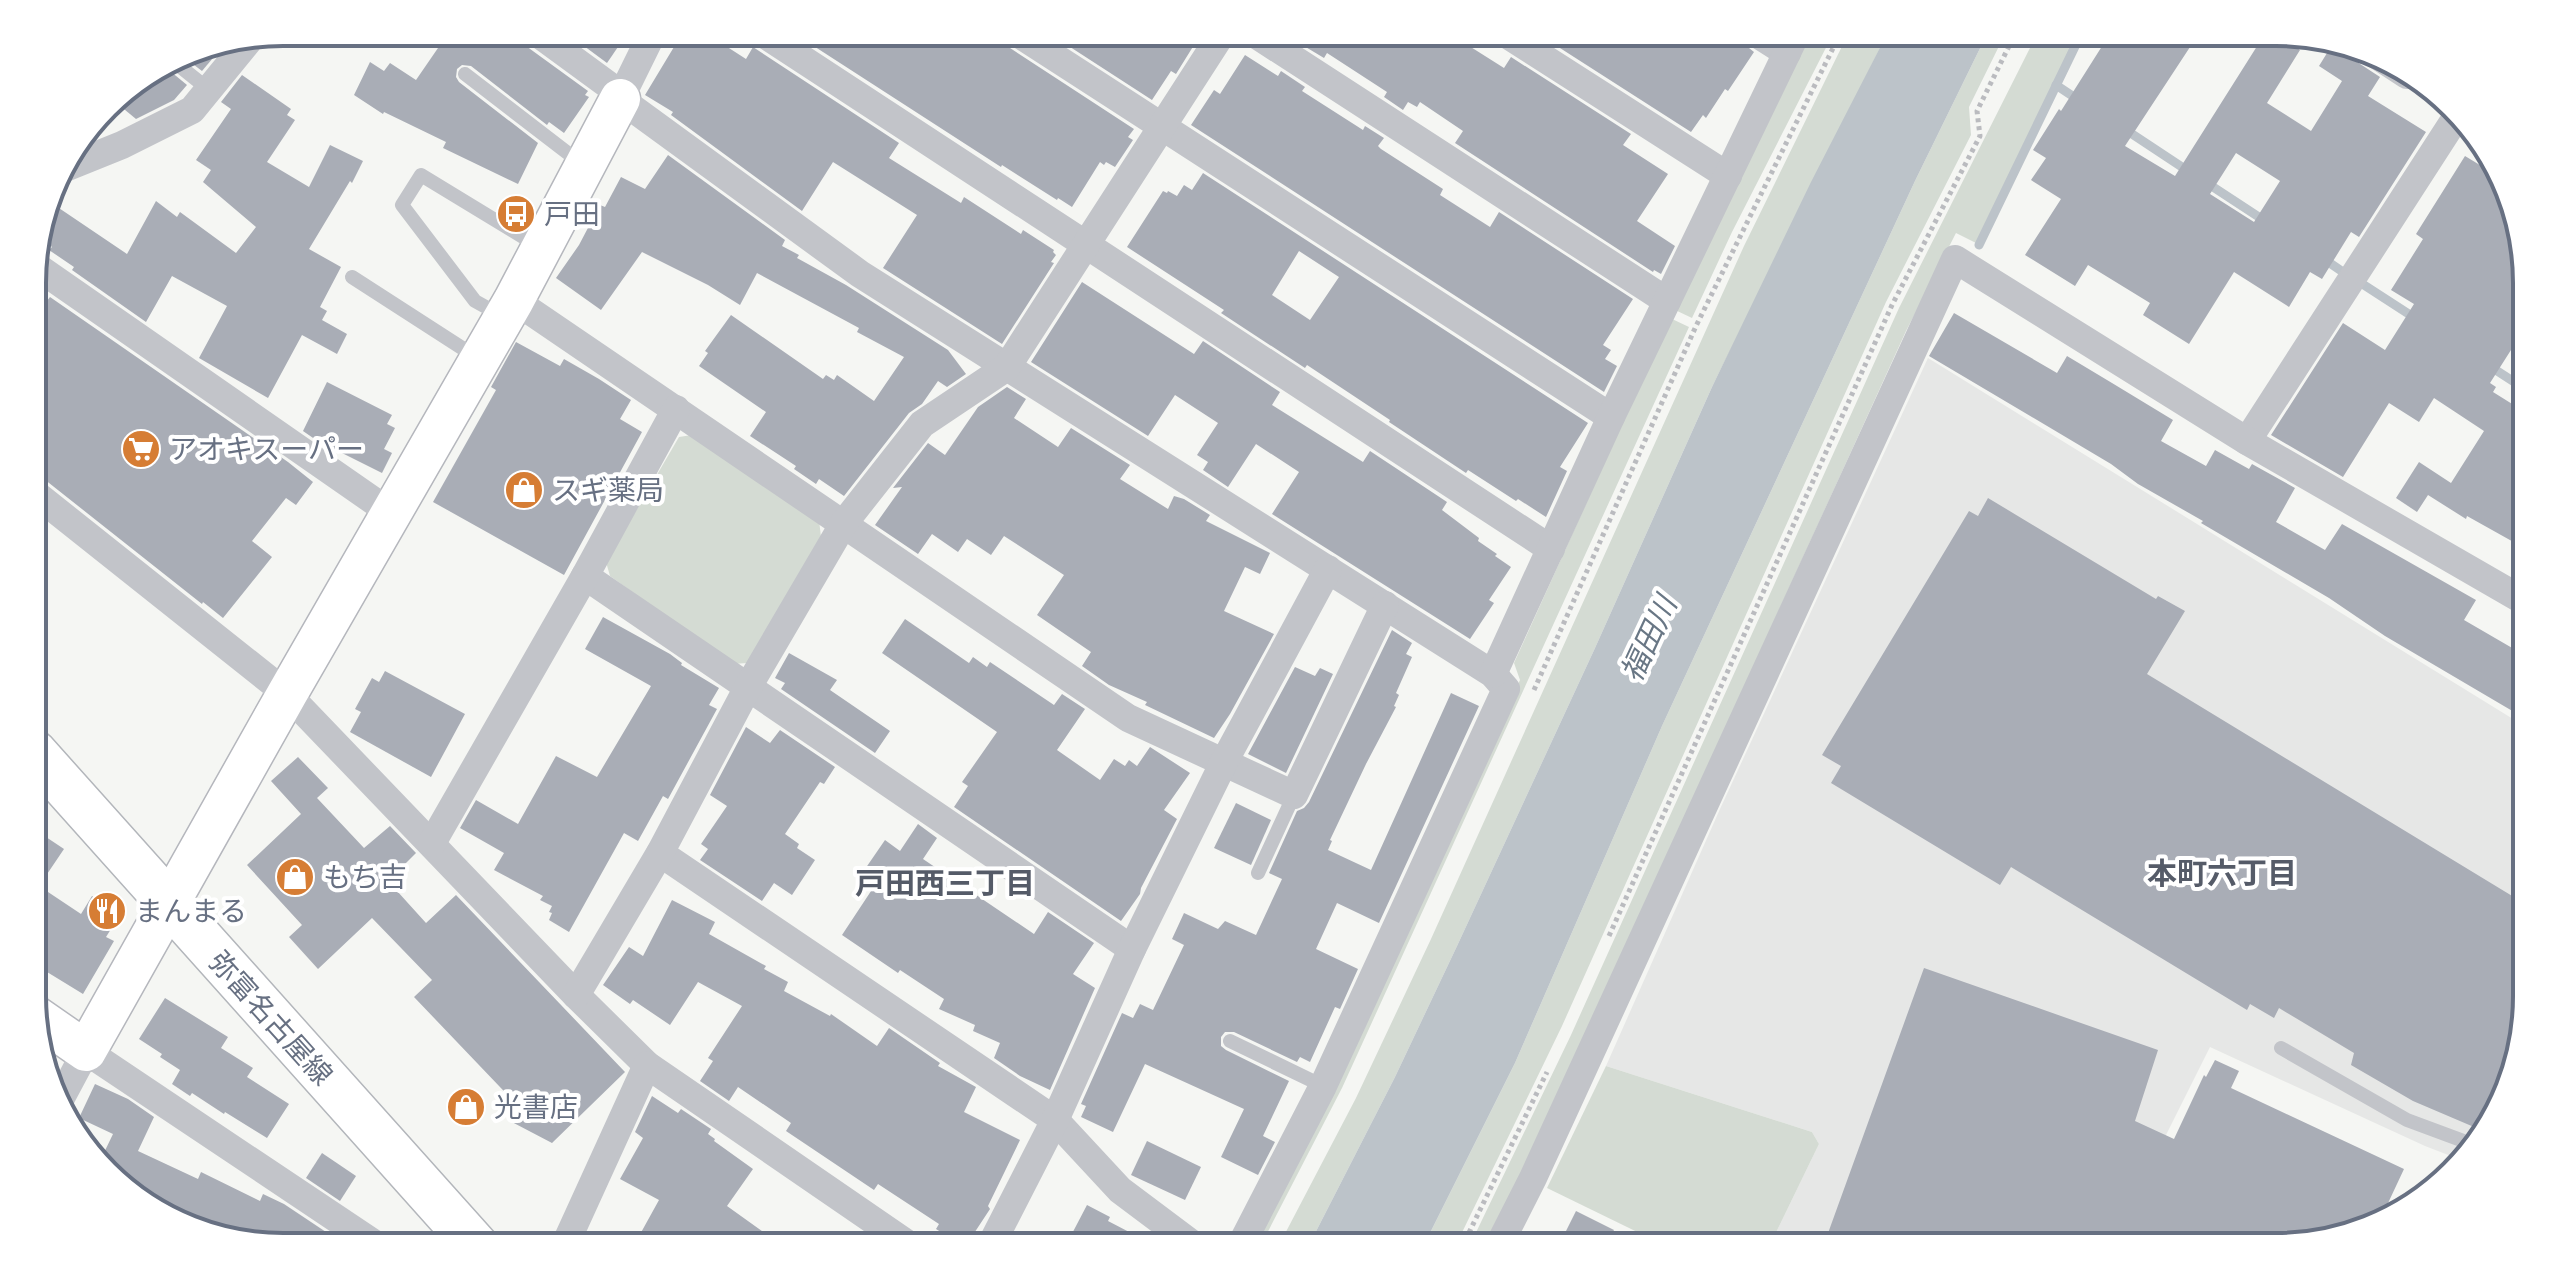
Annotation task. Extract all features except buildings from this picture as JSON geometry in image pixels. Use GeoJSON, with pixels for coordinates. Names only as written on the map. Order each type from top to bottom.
{"type":"FeatureCollection","features":[{"type":"Feature","properties":{"kind":"main road","name":"弥富名古屋線"},"geometry":{"type":"LineString","coordinates":[[46,766],[455,1233]]}},
{"type":"Feature","properties":{"kind":"street"},"geometry":{"type":"LineString","coordinates":[[1274,46],[1667,301]]}},
{"type":"Feature","properties":{"kind":"street"},"geometry":{"type":"LineString","coordinates":[[1525,46],[1728,176]]}},
{"type":"Feature","properties":{"kind":"street"},"geometry":{"type":"LineString","coordinates":[[1493,674],[1611,417],[1790,46]]}},
{"type":"Feature","properties":{"kind":"street"},"geometry":{"type":"LineString","coordinates":[[555,47],[860,274],[1493,674],[1506,689],[1323,1086],[1247,1233]]}},
{"type":"Feature","properties":{"kind":"street"},"geometry":{"type":"LineString","coordinates":[[66,1089],[287,694],[509,309],[646,47]]}},
{"type":"Feature","properties":{"kind":"street"},"geometry":{"type":"LineString","coordinates":[[784,47],[1551,549]]}},
{"type":"Feature","properties":{"kind":"street"},"geometry":{"type":"LineString","coordinates":[[1038,47],[1611,417]]}},
{"type":"Feature","properties":{"kind":"street"},"geometry":{"type":"LineString","coordinates":[[576,995],[660,853],[748,687],[844,523],[922,424],[1007,367],[1214,47]]}},
{"type":"Feature","properties":{"kind":"street"},"geometry":{"type":"LineString","coordinates":[[80,161],[192,110],[240,51]]}},
{"type":"Feature","properties":{"kind":"street"},"geometry":{"type":"LineString","coordinates":[[2247,441],[2451,125]]}},
{"type":"Feature","properties":{"kind":"street"},"geometry":{"type":"LineString","coordinates":[[1505,1232],[1955,259],[2247,441],[2513,594]]}},
{"type":"Feature","properties":{"kind":"street"},"geometry":{"type":"LineString","coordinates":[[47,274],[391,513]]}},
{"type":"Feature","properties":{"kind":"street"},"geometry":{"type":"LineString","coordinates":[[509,309],[676,409],[1128,718],[1294,795],[1385,605]]}},
{"type":"Feature","properties":{"kind":"street"},"geometry":{"type":"LineString","coordinates":[[432,843],[585,576],[676,409]]}},
{"type":"Feature","properties":{"kind":"street"},"geometry":{"type":"LineString","coordinates":[[47,503],[287,694],[647,1065],[891,1233]]}},
{"type":"Feature","properties":{"kind":"street"},"geometry":{"type":"LineString","coordinates":[[997,1233],[1055,1120],[1132,949],[1224,762],[1328,569]]}},
{"type":"Feature","properties":{"kind":"street"},"geometry":{"type":"LineString","coordinates":[[585,576],[1132,949]]}},
{"type":"Feature","properties":{"kind":"street"},"geometry":{"type":"LineString","coordinates":[[660,853],[1055,1120],[1120,1190],[1177,1233]]}},
{"type":"Feature","properties":{"kind":"street"},"geometry":{"type":"LineString","coordinates":[[48,1025],[358,1233]]}},
{"type":"Feature","properties":{"kind":"street"},"geometry":{"type":"LineString","coordinates":[[570,1233],[647,1065]]}},
{"type":"Feature","properties":{"kind":"lane"},"geometry":{"type":"LineString","coordinates":[[182,68],[208,89]]}},
{"type":"Feature","properties":{"kind":"lane"},"geometry":{"type":"LineString","coordinates":[[465,74],[585,166]]}},
{"type":"Feature","properties":{"kind":"lane"},"geometry":{"type":"LineString","coordinates":[[509,309],[475,301],[402,205],[421,175],[541,248]]}},
{"type":"Feature","properties":{"kind":"lane"},"geometry":{"type":"LineString","coordinates":[[352,277],[480,359]]}},
{"type":"Feature","properties":{"kind":"lane"},"geometry":{"type":"LineString","coordinates":[[1258,873],[1294,795]]}},
{"type":"Feature","properties":{"kind":"lane"},"geometry":{"type":"LineString","coordinates":[[1230,1041],[1323,1086]]}},
{"type":"Feature","properties":{"kind":"lane"},"geometry":{"type":"LineString","coordinates":[[2281,1048],[2407,1120],[2463,1141]]}},
{"type":"Feature","properties":{"kind":"path"},"geometry":{"type":"LineString","coordinates":[[1534,690],[1696,326],[1834,46]]}},
{"type":"Feature","properties":{"kind":"path"},"geometry":{"type":"LineString","coordinates":[[1604,948],[1892,305],[1980,136],[1977,111],[2009,46]]}},
{"type":"Feature","properties":{"kind":"path"},"geometry":{"type":"LineString","coordinates":[[1469,1232],[1547,1071]]}},
{"type":"Feature","properties":{"kind":"shaded area"},"geometry":{"type":"Polygon","coordinates":[[[1801,46],[1827,46],[1692,318],[1673,309],[1801,46]]]}},
{"type":"Feature","properties":{"kind":"shaded area"},"geometry":{"type":"Polygon","coordinates":[[[1842,46],[1881,46],[1712,387],[1595,648],[1395,1077],[1315,1232],[1286,1233],[1356,1098],[1431,939],[1744,246],[1842,46]]]}},
{"type":"Feature","properties":{"kind":"shaded area"},"geometry":{"type":"Polygon","coordinates":[[[1981,46],[1999,46],[1969,107],[1971,135],[1886,302],[1562,1026],[1462,1232],[1430,1232],[1515,1063],[1662,726],[1915,181],[1981,46]]]}},
{"type":"Feature","properties":{"kind":"shaded area"},"geometry":{"type":"Polygon","coordinates":[[[2031,46],[2072,46],[1976,243],[1956,233],[1906,331],[1493,1232],[1476,1232],[1571,1035],[1899,308],[2031,46]]]}},
{"type":"Feature","properties":{"kind":"shaded area"},"geometry":{"type":"Polygon","coordinates":[[[1670,318],[1689,327],[1342,1088],[1267,1233],[1256,1233],[1404,931],[1520,680],[1514,663],[1670,318]]]}},
{"type":"Feature","properties":{"kind":"shaded area"},"geometry":{"type":"Polygon","coordinates":[[[1928,358],[2513,719],[2513,996],[2505,1057],[2489,1101],[2450,1156],[2210,1047],[2117,1232],[1776,1232],[1819,1144],[1812,1132],[1606,1066],[1720,809],[1928,358]]]}},
{"type":"Feature","properties":{"kind":"shaded area"},"geometry":{"type":"Polygon","coordinates":[[[692,435],[819,520],[821,537],[747,663],[733,664],[610,576],[606,562],[679,437],[692,435]]]}},
{"type":"Feature","properties":{"kind":"shaded area"},"geometry":{"type":"Polygon","coordinates":[[[1606,1066],[1812,1132],[1819,1144],[1776,1232],[1638,1232],[1547,1188],[1606,1066]]]}},
{"type":"Feature","properties":{"kind":"water","name":"福田川"},"geometry":{"type":"Polygon","coordinates":[[[1881,46],[1981,46],[1915,181],[1662,726],[1515,1063],[1430,1232],[1315,1232],[1395,1077],[1457,946],[1712,387],[1881,46]]]}},
{"type":"Feature","properties":{"kind":"waterway"},"geometry":{"type":"LineString","coordinates":[[1979,245],[2075,46]]}},
{"type":"Feature","properties":{"kind":"waterway"},"geometry":{"type":"LineString","coordinates":[[2056,85],[2080,101]]}},
{"type":"Feature","properties":{"kind":"waterway"},"geometry":{"type":"LineString","coordinates":[[2123,128],[2191,173]]}},
{"type":"Feature","properties":{"kind":"waterway"},"geometry":{"type":"LineString","coordinates":[[2207,183],[2268,223]]}},
{"type":"Feature","properties":{"kind":"waterway"},"geometry":{"type":"LineString","coordinates":[[2324,259],[2340,270]]}},
{"type":"Feature","properties":{"kind":"waterway"},"geometry":{"type":"LineString","coordinates":[[2364,285],[2418,320]]}},
{"type":"Feature","properties":{"kind":"waterway"},"geometry":{"type":"LineString","coordinates":[[2488,365],[2513,381]]}},
{"type":"Feature","properties":{"kind":"place","name":"戸田"},"geometry":{"type":"Point","coordinates":[516,214]}},
{"type":"Feature","properties":{"kind":"place","name":"アオキスーパー"},"geometry":{"type":"Point","coordinates":[141,449]}},
{"type":"Feature","properties":{"kind":"place","name":"スギ薬局"},"geometry":{"type":"Point","coordinates":[524,490]}},
{"type":"Feature","properties":{"kind":"place","name":"もち吉"},"geometry":{"type":"Point","coordinates":[295,877]}},
{"type":"Feature","properties":{"kind":"place","name":"まんまる"},"geometry":{"type":"Point","coordinates":[107,911]}},
{"type":"Feature","properties":{"kind":"place","name":"光書店"},"geometry":{"type":"Point","coordinates":[466,1107]}},
{"type":"Feature","properties":{"kind":"district","name":"本町六丁目"},"geometry":{"type":"Point","coordinates":[2222,874]}},
{"type":"Feature","properties":{"kind":"district","name":"戸田西三丁目"},"geometry":{"type":"Point","coordinates":[945,884]}}]}
